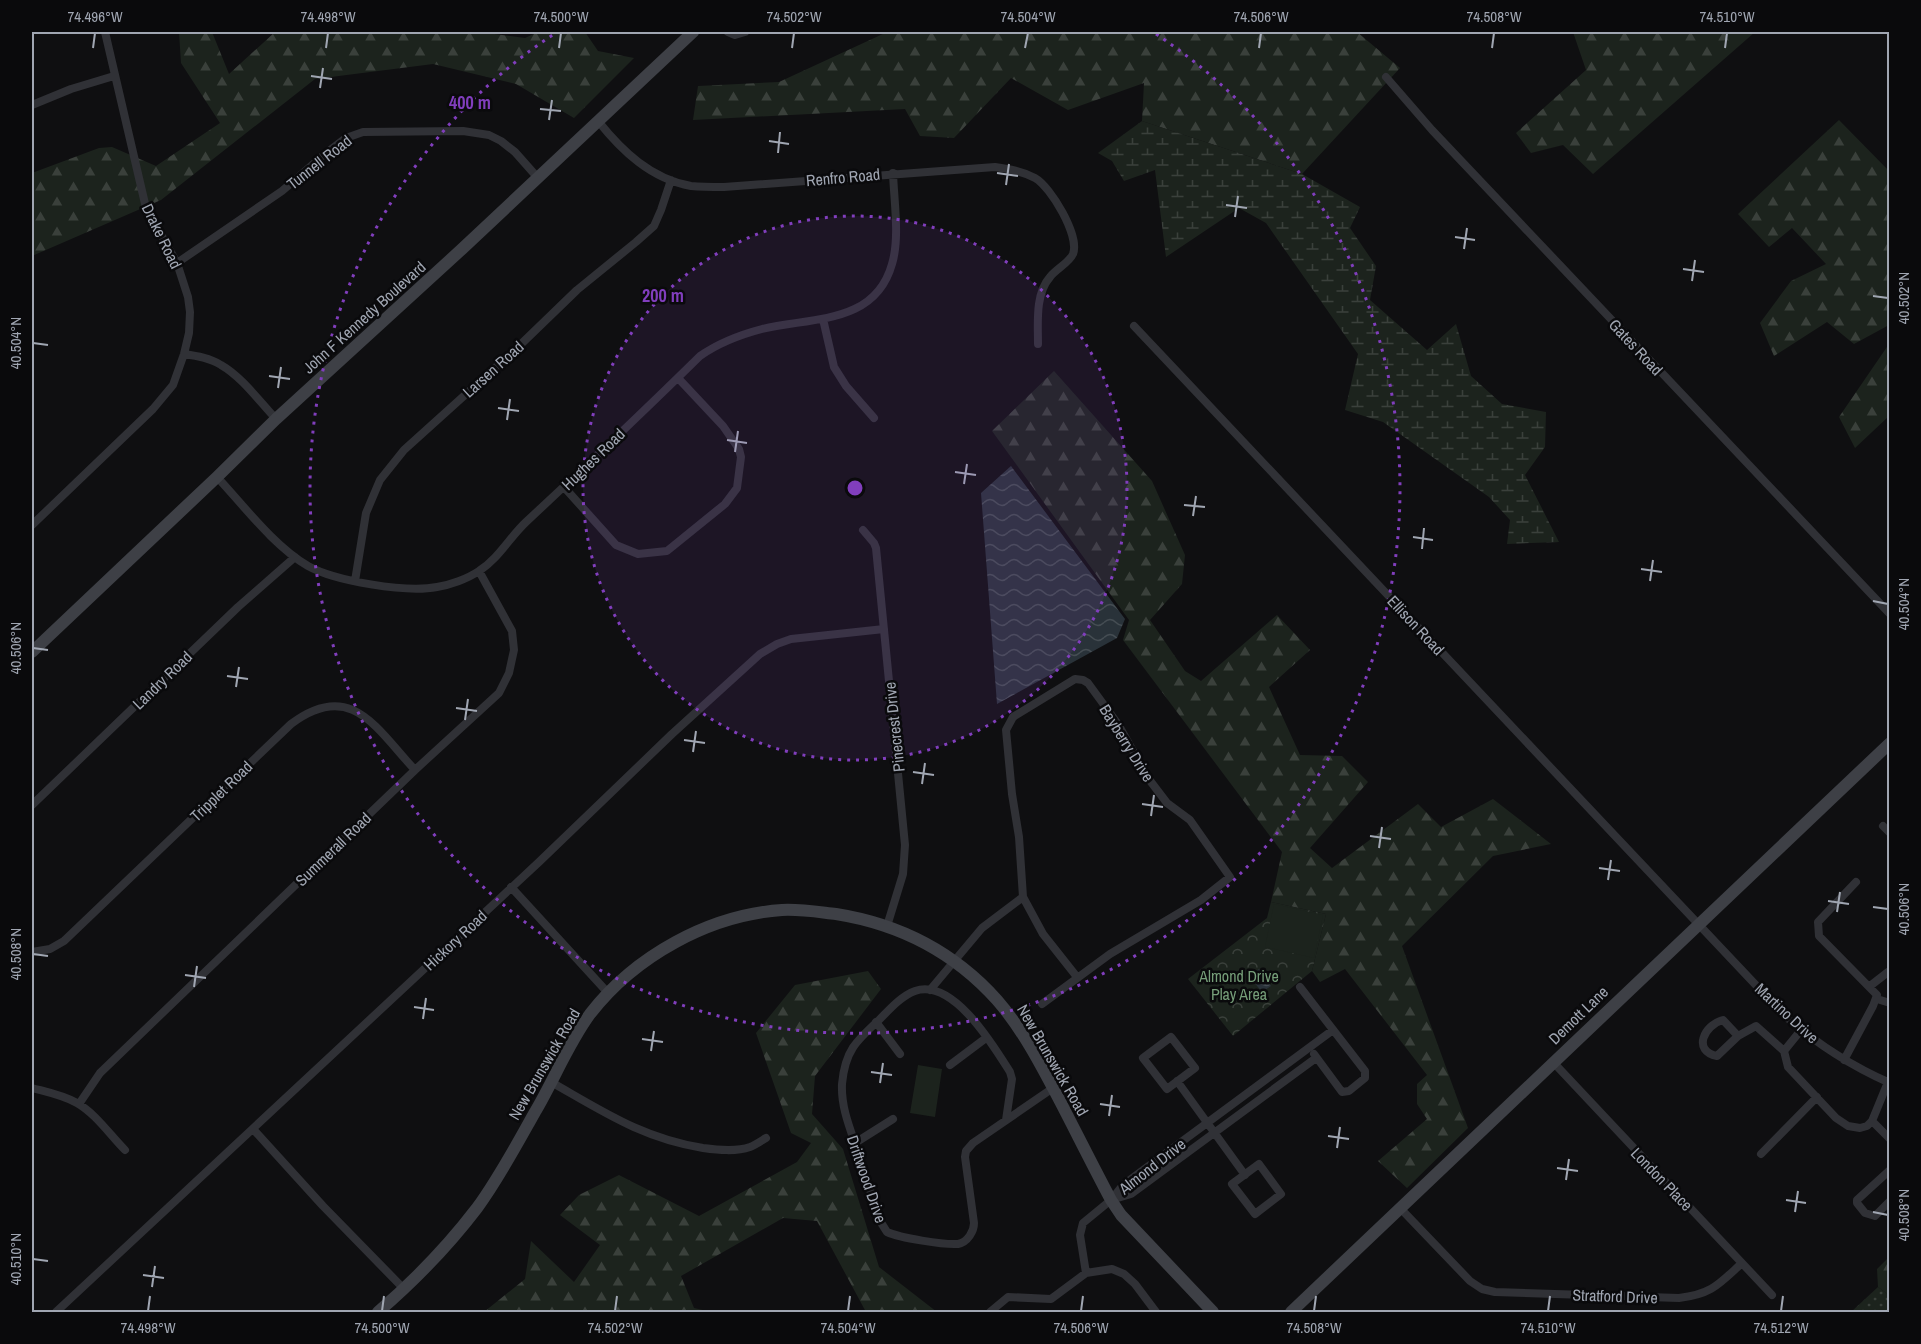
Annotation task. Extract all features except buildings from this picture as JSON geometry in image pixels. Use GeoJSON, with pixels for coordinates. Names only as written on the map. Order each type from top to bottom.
{"type":"FeatureCollection","features":[{"type":"Feature","properties":{"kind":"street","name":"Drake Road"},"geometry":{"type":"LineString","coordinates":[[32,525],[153,409],[173,385],[189,333],[188,297],[177,263],[146,208],[105,32]]}},
{"type":"Feature","properties":{"kind":"street","name":"John F Kennedy Boulevard"},"geometry":{"type":"LineString","coordinates":[[32,652],[276,419],[693,32]]}},
{"type":"Feature","properties":{"kind":"street"},"geometry":{"type":"LineString","coordinates":[[728,32],[735,35],[745,32]]}},
{"type":"Feature","properties":{"kind":"street"},"geometry":{"type":"LineString","coordinates":[[32,105],[71,89],[114,76]]}},
{"type":"Feature","properties":{"kind":"street","name":"Gates Road"},"geometry":{"type":"LineString","coordinates":[[1386,77],[1440,138],[1890,614]]}},
{"type":"Feature","properties":{"kind":"street","name":"Renfro Road"},"geometry":{"type":"LineString","coordinates":[[598,121],[620,147],[637,162],[671,180],[692,186],[724,187],[995,167],[1016,170],[1035,178],[1049,190],[1059,206],[1073,240],[1072,256],[1049,278],[1045,285],[1038,314],[1038,344]]}},
{"type":"Feature","properties":{"kind":"street","name":"Tunnell Road"},"geometry":{"type":"LineString","coordinates":[[177,263],[282,191],[346,138],[363,132],[463,131],[489,135],[515,152],[537,178]]}},
{"type":"Feature","properties":{"kind":"street","name":"Hughes Road"},"geometry":{"type":"LineString","coordinates":[[217,477],[294,557],[310,567],[355,581],[385,586],[435,588],[453,583],[479,571],[518,529],[700,356],[721,342],[764,328],[823,319],[850,312],[862,306],[887,280],[893,262],[895,227],[893,173]]}},
{"type":"Feature","properties":{"kind":"street","name":"Larsen Road"},"geometry":{"type":"LineString","coordinates":[[355,581],[366,513],[380,480],[404,450],[517,348],[577,290],[654,225],[671,180]]}},
{"type":"Feature","properties":{"kind":"street"},"geometry":{"type":"LineString","coordinates":[[823,319],[834,368],[846,386],[874,417]]}},
{"type":"Feature","properties":{"kind":"street","name":"Ellison Road"},"geometry":{"type":"LineString","coordinates":[[1134,326],[1698,924]]}},
{"type":"Feature","properties":{"kind":"street"},"geometry":{"type":"LineString","coordinates":[[184,354],[210,359],[222,365],[234,374],[276,419]]}},
{"type":"Feature","properties":{"kind":"street"},"geometry":{"type":"LineString","coordinates":[[564,487],[616,545],[638,554],[667,551],[725,504],[737,488],[741,457],[739,449],[723,426],[678,378]]}},
{"type":"Feature","properties":{"kind":"street","name":"Pinecrest Drive"},"geometry":{"type":"LineString","coordinates":[[863,530],[876,548],[905,845],[903,874],[887,926]]}},
{"type":"Feature","properties":{"kind":"street","name":"Landry Road"},"geometry":{"type":"LineString","coordinates":[[32,805],[294,557]]}},
{"type":"Feature","properties":{"kind":"street","name":"Summerall Road"},"geometry":{"type":"LineString","coordinates":[[79,1104],[100,1073],[415,770],[499,693],[509,673],[514,650],[512,631],[479,571]]}},
{"type":"Feature","properties":{"kind":"street","name":"Hickory Road"},"geometry":{"type":"LineString","coordinates":[[56,1312],[760,654],[791,639],[884,629]]}},
{"type":"Feature","properties":{"kind":"street","name":"Bayberry Drive"},"geometry":{"type":"LineString","coordinates":[[1075,679],[1083,680],[1118,724],[1148,778],[1167,803],[1190,820],[1230,877],[1201,900],[1110,954],[1077,977],[1043,934],[1023,897],[1019,837],[1006,730],[1013,717],[1075,679]]}},
{"type":"Feature","properties":{"kind":"street","name":"Tripplet Road"},"geometry":{"type":"LineString","coordinates":[[32,952],[50,949],[64,941],[291,724],[316,708],[328,705],[345,707],[366,716],[415,770]]}},
{"type":"Feature","properties":{"kind":"street","name":"Demott Lane"},"geometry":{"type":"LineString","coordinates":[[1292,1312],[1890,743]]}},
{"type":"Feature","properties":{"kind":"street"},"geometry":{"type":"LineString","coordinates":[[1883,826],[1890,833]]}},
{"type":"Feature","properties":{"kind":"street"},"geometry":{"type":"LineString","coordinates":[[1844,1060],[1877,999],[1877,994],[1819,936],[1817,931],[1821,917],[1856,882]]}},
{"type":"Feature","properties":{"kind":"street"},"geometry":{"type":"LineString","coordinates":[[511,887],[609,994]]}},
{"type":"Feature","properties":{"kind":"street"},"geometry":{"type":"LineString","coordinates":[[1006,1120],[1011,1075],[961,1006],[930,990],[982,928],[1023,897]]}},
{"type":"Feature","properties":{"kind":"street","name":"New Brunswick Road"},"geometry":{"type":"LineString","coordinates":[[378,1312],[404,1289],[445,1246],[482,1201],[531,1120],[572,1042],[591,1014],[630,973],[671,944],[711,926],[782,910],[812,910],[887,926],[926,943],[967,970],[1010,1016],[1053,1088],[1121,1215],[1213,1312]]}},
{"type":"Feature","properties":{"kind":"street","name":"Martino Drive"},"geometry":{"type":"LineString","coordinates":[[1698,924],[1801,1030],[1844,1060],[1889,1082]]}},
{"type":"Feature","properties":{"kind":"street"},"geometry":{"type":"LineString","coordinates":[[1870,986],[1888,972],[1890,974]]}},
{"type":"Feature","properties":{"kind":"street"},"geometry":{"type":"LineString","coordinates":[[1042,1004],[1077,977]]}},
{"type":"Feature","properties":{"kind":"street"},"geometry":{"type":"LineString","coordinates":[[1300,987],[1365,1071],[1365,1078],[1349,1091],[1342,1092],[1309,1047]]}},
{"type":"Feature","properties":{"kind":"street","name":"Driftwood Drive"},"geometry":{"type":"LineString","coordinates":[[930,990],[912,992],[876,1022],[851,1049],[844,1065],[842,1101],[880,1221],[887,1232],[914,1239],[958,1244],[968,1238],[974,1227],[964,1157],[966,1151],[973,1143],[1053,1088]]}},
{"type":"Feature","properties":{"kind":"street"},"geometry":{"type":"LineString","coordinates":[[1877,999],[1890,1003]]}},
{"type":"Feature","properties":{"kind":"street"},"geometry":{"type":"LineString","coordinates":[[1738,1036],[1723,1020],[1716,1022],[1702,1036],[1702,1040],[1708,1051],[1717,1056],[1738,1036],[1756,1026],[1784,1051],[1788,1067],[1836,1118],[1848,1126],[1860,1128],[1872,1121],[1889,1082]]}},
{"type":"Feature","properties":{"kind":"street"},"geometry":{"type":"LineString","coordinates":[[876,1022],[900,1054]]}},
{"type":"Feature","properties":{"kind":"street","name":"Almond Drive"},"geometry":{"type":"LineString","coordinates":[[1111,1200],[1123,1185],[1333,1030]]}},
{"type":"Feature","properties":{"kind":"street"},"geometry":{"type":"LineString","coordinates":[[1784,1051],[1801,1030]]}},
{"type":"Feature","properties":{"kind":"street"},"geometry":{"type":"LineString","coordinates":[[1171,1037],[1195,1068],[1177,1082],[1167,1089],[1143,1058],[1171,1037]]}},
{"type":"Feature","properties":{"kind":"street"},"geometry":{"type":"LineString","coordinates":[[950,1065],[986,1038]]}},
{"type":"Feature","properties":{"kind":"street","name":"Almond Drive"},"geometry":{"type":"LineString","coordinates":[[1111,1200],[1131,1194],[1316,1058]]}},
{"type":"Feature","properties":{"kind":"street","name":"London Place"},"geometry":{"type":"LineString","coordinates":[[1553,1062],[1772,1295]]}},
{"type":"Feature","properties":{"kind":"street"},"geometry":{"type":"LineString","coordinates":[[551,1082],[627,1125],[660,1139],[726,1150],[751,1147],[766,1138]]}},
{"type":"Feature","properties":{"kind":"street"},"geometry":{"type":"LineString","coordinates":[[1177,1082],[1245,1175]]}},
{"type":"Feature","properties":{"kind":"street"},"geometry":{"type":"LineString","coordinates":[[32,1088],[79,1104],[125,1150]]}},
{"type":"Feature","properties":{"kind":"street"},"geometry":{"type":"LineString","coordinates":[[1761,1154],[1817,1097]]}},
{"type":"Feature","properties":{"kind":"street"},"geometry":{"type":"LineString","coordinates":[[855,1143],[893,1119]]}},
{"type":"Feature","properties":{"kind":"street"},"geometry":{"type":"LineString","coordinates":[[1872,1121],[1890,1139]]}},
{"type":"Feature","properties":{"kind":"street"},"geometry":{"type":"LineString","coordinates":[[253,1129],[323,1206],[404,1289]]}},
{"type":"Feature","properties":{"kind":"street"},"geometry":{"type":"LineString","coordinates":[[1259,1164],[1281,1194],[1255,1214],[1232,1184],[1245,1175],[1259,1164]]}},
{"type":"Feature","properties":{"kind":"street"},"geometry":{"type":"LineString","coordinates":[[1890,1170],[1857,1200],[1857,1203],[1865,1213],[1875,1216],[1890,1201]]}},
{"type":"Feature","properties":{"kind":"street"},"geometry":{"type":"LineString","coordinates":[[1086,1273],[1080,1235],[1083,1222],[1111,1200]]}},
{"type":"Feature","properties":{"kind":"street","name":"Stratford Drive"},"geometry":{"type":"LineString","coordinates":[[1401,1209],[1470,1281],[1496,1292],[1679,1298],[1696,1296],[1715,1287],[1742,1263]]}},
{"type":"Feature","properties":{"kind":"street"},"geometry":{"type":"LineString","coordinates":[[990,1312],[1008,1297],[1056,1298],[1086,1273],[1112,1269],[1135,1284],[1156,1312]]}},
{"type":"Feature","properties":{"kind":"green space"},"geometry":{"type":"Polygon","coordinates":[[[179,32],[212,32],[229,74],[275,32],[479,32],[525,38],[538,32],[585,32],[598,51],[634,58],[574,118],[516,84],[433,64],[315,79],[161,200],[32,256],[32,173],[99,148],[112,147],[156,166],[220,123],[181,63],[179,32]]]}},
{"type":"Feature","properties":{"kind":"green space"},"geometry":{"type":"Polygon","coordinates":[[[1357,32],[1400,68],[1302,174],[1142,121],[1144,83],[1068,110],[1011,78],[954,138],[920,136],[905,109],[693,120],[698,86],[779,82],[885,33],[1357,32]]]}},
{"type":"Feature","properties":{"kind":"green space"},"geometry":{"type":"Polygon","coordinates":[[[1573,32],[1755,32],[1593,174],[1563,145],[1531,153],[1516,133],[1586,70],[1573,32]]]}},
{"type":"Feature","properties":{"kind":"green space"},"geometry":{"type":"Polygon","coordinates":[[[1839,120],[1889,171],[1889,325],[1854,344],[1827,322],[1774,356],[1760,323],[1791,281],[1826,264],[1792,228],[1769,247],[1738,214],[1839,120]]]}},
{"type":"Feature","properties":{"kind":"green space"},"geometry":{"type":"Polygon","coordinates":[[[1142,121],[1302,174],[1360,207],[1350,228],[1376,266],[1370,300],[1427,350],[1456,324],[1471,376],[1502,404],[1546,412],[1545,447],[1525,475],[1559,542],[1507,544],[1510,520],[1489,497],[1383,422],[1345,410],[1358,354],[1266,223],[1239,208],[1166,257],[1155,170],[1124,181],[1112,161],[1098,153],[1142,121]]]}},
{"type":"Feature","properties":{"kind":"green space"},"geometry":{"type":"Polygon","coordinates":[[[1889,344],[1889,416],[1855,448],[1839,417],[1889,344]]]}},
{"type":"Feature","properties":{"kind":"green space"},"geometry":{"type":"Polygon","coordinates":[[[1054,371],[1152,481],[1185,555],[1182,584],[1150,620],[1185,671],[1201,681],[1277,615],[1310,650],[1269,687],[1300,755],[1342,756],[1368,782],[1310,848],[1332,868],[1418,804],[1441,827],[1493,799],[1551,844],[1493,856],[1402,946],[1468,1128],[1407,1188],[1378,1161],[1427,1119],[1417,1104],[1417,1084],[1427,1075],[1345,969],[1320,982],[1312,971],[1326,914],[1271,902],[1282,852],[1123,640],[1129,620],[992,431],[1054,371]]]}},
{"type":"Feature","properties":{"kind":"green space","name":"Almond Drive Play Area"},"geometry":{"type":"Polygon","coordinates":[[[1271,902],[1326,914],[1312,971],[1233,1036],[1188,979],[1267,918],[1271,902]]]}},
{"type":"Feature","properties":{"kind":"green space"},"geometry":{"type":"Polygon","coordinates":[[[1274,904],[1323,915],[1314,958],[1265,947],[1274,904]]]}},
{"type":"Feature","properties":{"kind":"green space"},"geometry":{"type":"Polygon","coordinates":[[[868,971],[881,989],[815,1076],[812,1114],[843,1149],[879,1267],[937,1312],[866,1312],[817,1221],[783,1218],[681,1276],[694,1308],[711,1312],[484,1312],[525,1279],[531,1241],[574,1282],[600,1245],[560,1215],[579,1195],[619,1175],[699,1216],[797,1162],[811,1143],[791,1133],[756,1033],[795,985],[868,971]]]}},
{"type":"Feature","properties":{"kind":"green space"},"geometry":{"type":"Polygon","coordinates":[[[918,1065],[942,1069],[935,1117],[910,1113],[918,1065]]]}},
{"type":"Feature","properties":{"kind":"green space"},"geometry":{"type":"Polygon","coordinates":[[[1889,1257],[1889,1295],[1878,1287],[1877,1269],[1889,1257]]]}},
{"type":"Feature","properties":{"kind":"green space"},"geometry":{"type":"Polygon","coordinates":[[[1878,1287],[1889,1295],[1889,1312],[1851,1312],[1878,1287]]]}},
{"type":"Feature","properties":{"kind":"water"},"geometry":{"type":"Polygon","coordinates":[[[1011,466],[1125,619],[1117,638],[997,704],[981,493],[1011,466]]]}},
{"type":"Feature","properties":{"kind":"water"},"geometry":{"type":"Polygon","coordinates":[[[1259,969],[1271,986],[1262,992],[1249,976],[1259,969]]]}}]}
